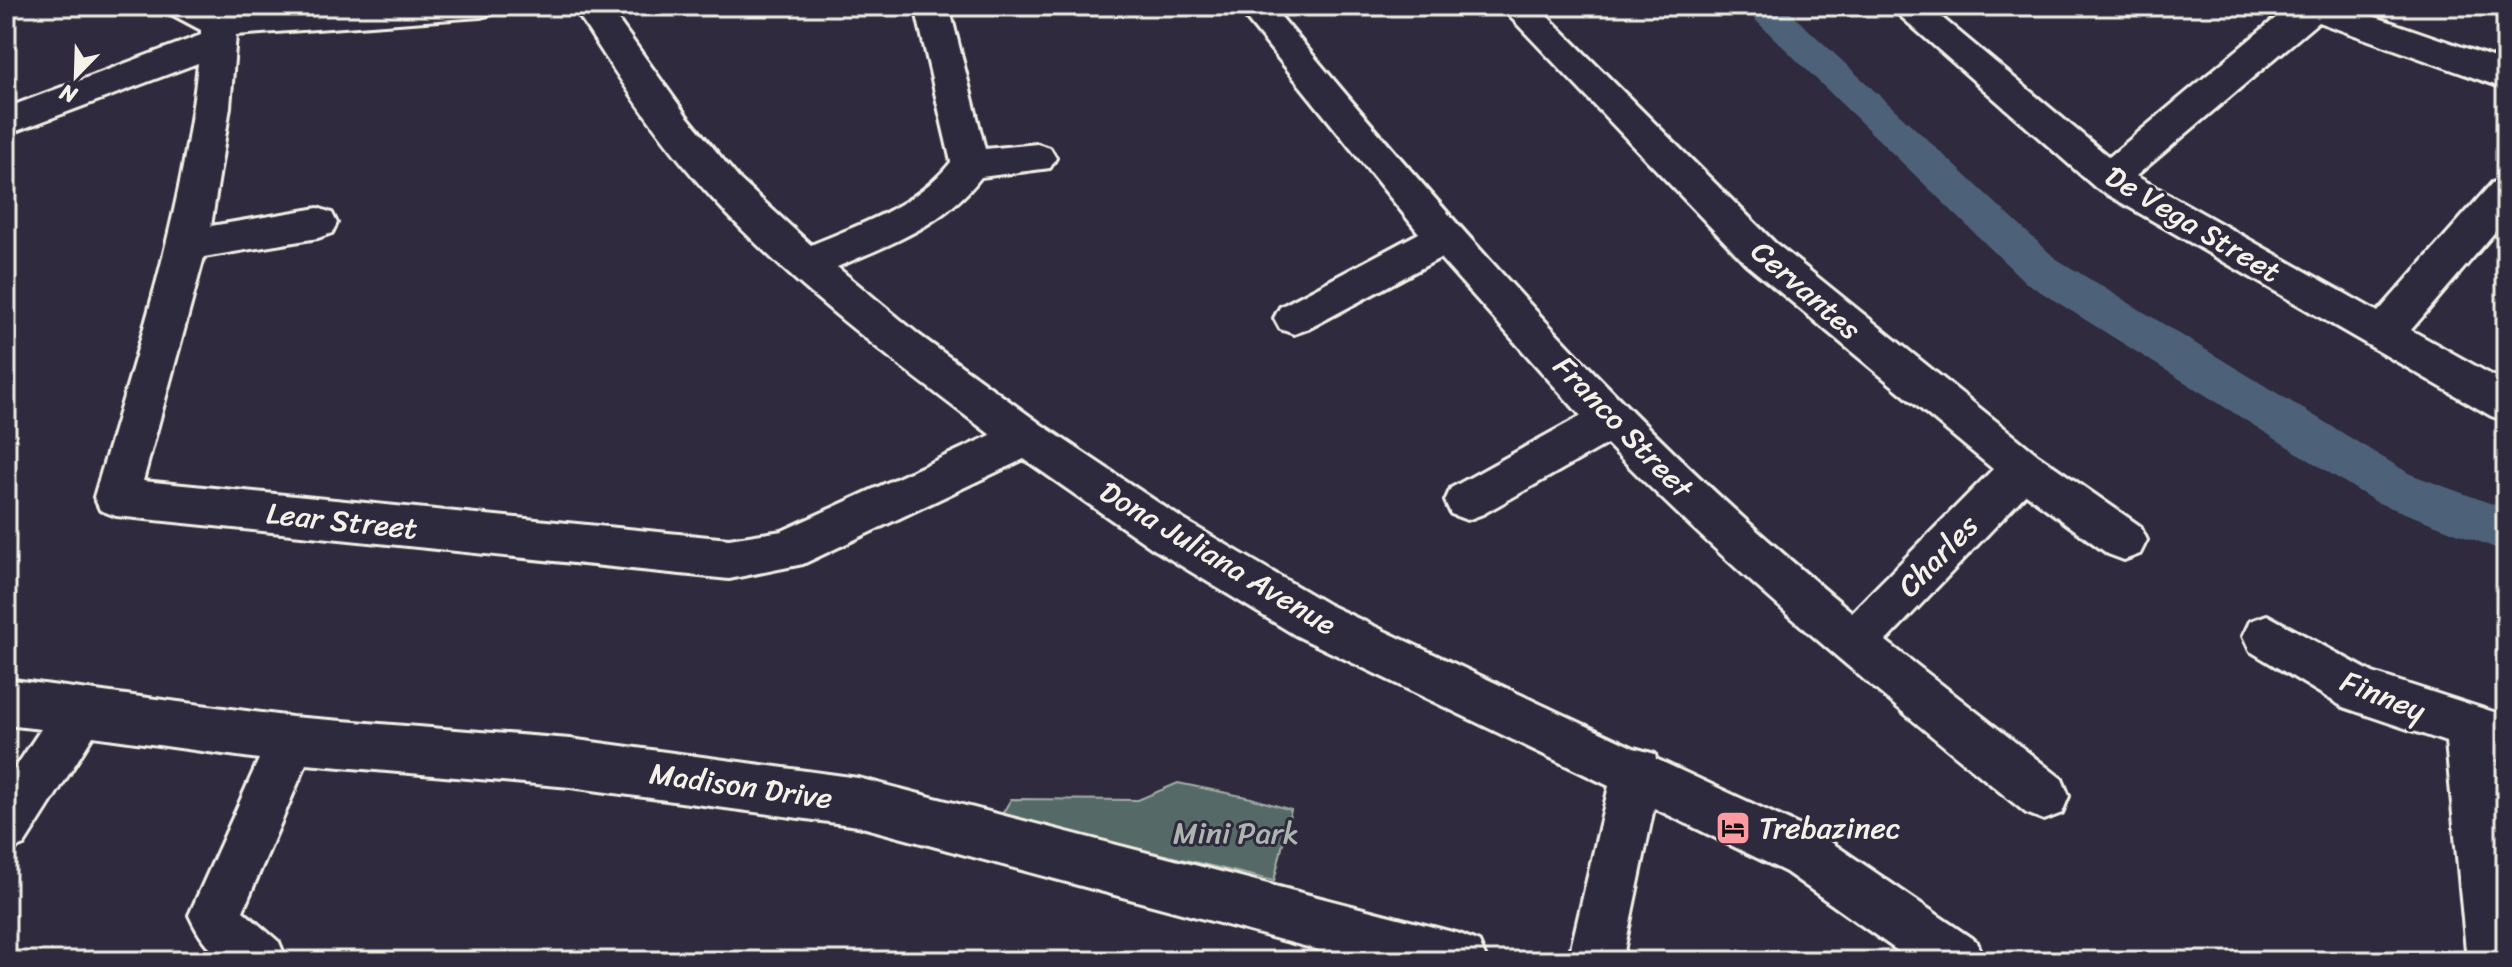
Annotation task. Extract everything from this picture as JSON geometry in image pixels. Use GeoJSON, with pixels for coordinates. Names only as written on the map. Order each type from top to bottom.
{"type":"FeatureCollection","features":[{"type":"Feature","properties":{"kind":"street"},"geometry":{"type":"LineString","coordinates":[[6,122],[211,20],[480,6]]}},
{"type":"Feature","properties":{"kind":"street","name":"Dona Juliana Avenue"},"geometry":{"type":"LineString","coordinates":[[590,6],[673,124],[726,189],[806,264],[904,347],[1027,438],[1168,534],[1312,620],[1637,771],[1804,854],[1955,959]]}},
{"type":"Feature","properties":{"kind":"street"},"geometry":{"type":"LineString","coordinates":[[806,264],[936,204],[955,187],[970,164],[932,6]]}},
{"type":"Feature","properties":{"kind":"street","name":"Franco Street"},"geometry":{"type":"LineString","coordinates":[[1253,6],[1371,151],[1611,420],[1740,545],[1852,644],[2044,796]]}},
{"type":"Feature","properties":{"kind":"street","name":"Cervantes"},"geometry":{"type":"LineString","coordinates":[[1517,6],[1760,253],[2023,468],[2124,540]]}},
{"type":"Feature","properties":{"kind":"street","name":"De Vega Street"},"geometry":{"type":"LineString","coordinates":[[1906,6],[2109,178],[2506,404]]}},
{"type":"Feature","properties":{"kind":"street"},"geometry":{"type":"LineString","coordinates":[[2109,178],[2309,7],[2474,62],[2506,77]]}},
{"type":"Feature","properties":{"kind":"street","name":"Lear Street"},"geometry":{"type":"LineString","coordinates":[[211,20],[212,107],[188,245],[116,497],[729,559],[787,550],[1027,438]]}},
{"type":"Feature","properties":{"kind":"street"},"geometry":{"type":"LineString","coordinates":[[970,164],[1037,158]]}},
{"type":"Feature","properties":{"kind":"street"},"geometry":{"type":"LineString","coordinates":[[2383,334],[2506,193]]}},
{"type":"Feature","properties":{"kind":"street"},"geometry":{"type":"LineString","coordinates":[[188,245],[318,223]]}},
{"type":"Feature","properties":{"kind":"street"},"geometry":{"type":"LineString","coordinates":[[1294,318],[1446,237]]}},
{"type":"Feature","properties":{"kind":"street"},"geometry":{"type":"LineString","coordinates":[[1467,501],[1611,420]]}},
{"type":"Feature","properties":{"kind":"street","name":"Charles"},"geometry":{"type":"LineString","coordinates":[[1852,644],[2023,468]]}},
{"type":"Feature","properties":{"kind":"street","name":"Finney"},"geometry":{"type":"LineString","coordinates":[[2267,636],[2360,691],[2487,734]]}},
{"type":"Feature","properties":{"kind":"street","name":"Madison Drive"},"geometry":{"type":"LineString","coordinates":[[6,702],[292,740],[570,763],[858,802],[1460,961]]}},
{"type":"Feature","properties":{"kind":"street"},"geometry":{"type":"LineString","coordinates":[[6,827],[82,710]]}},
{"type":"Feature","properties":{"kind":"street"},"geometry":{"type":"LineString","coordinates":[[2487,734],[2494,961]]}},
{"type":"Feature","properties":{"kind":"street"},"geometry":{"type":"LineString","coordinates":[[260,961],[227,934],[215,915],[292,740]]}},
{"type":"Feature","properties":{"kind":"street"},"geometry":{"type":"LineString","coordinates":[[1595,961],[1637,771]]}},
{"type":"Feature","properties":{"kind":"green space","name":"Mini Park"},"geometry":{"type":"Polygon","coordinates":[[[1178,783],[1291,810],[1274,881],[1001,816],[1011,799],[1138,800],[1178,783]]]}},
{"type":"Feature","properties":{"kind":"waterway"},"geometry":{"type":"LineString","coordinates":[[1760,6],[2040,270],[2393,488],[2506,531]]}},
{"type":"Feature","properties":{"kind":"place","name":"Trebazinec"},"geometry":{"type":"Point","coordinates":[1733,828]}}]}
